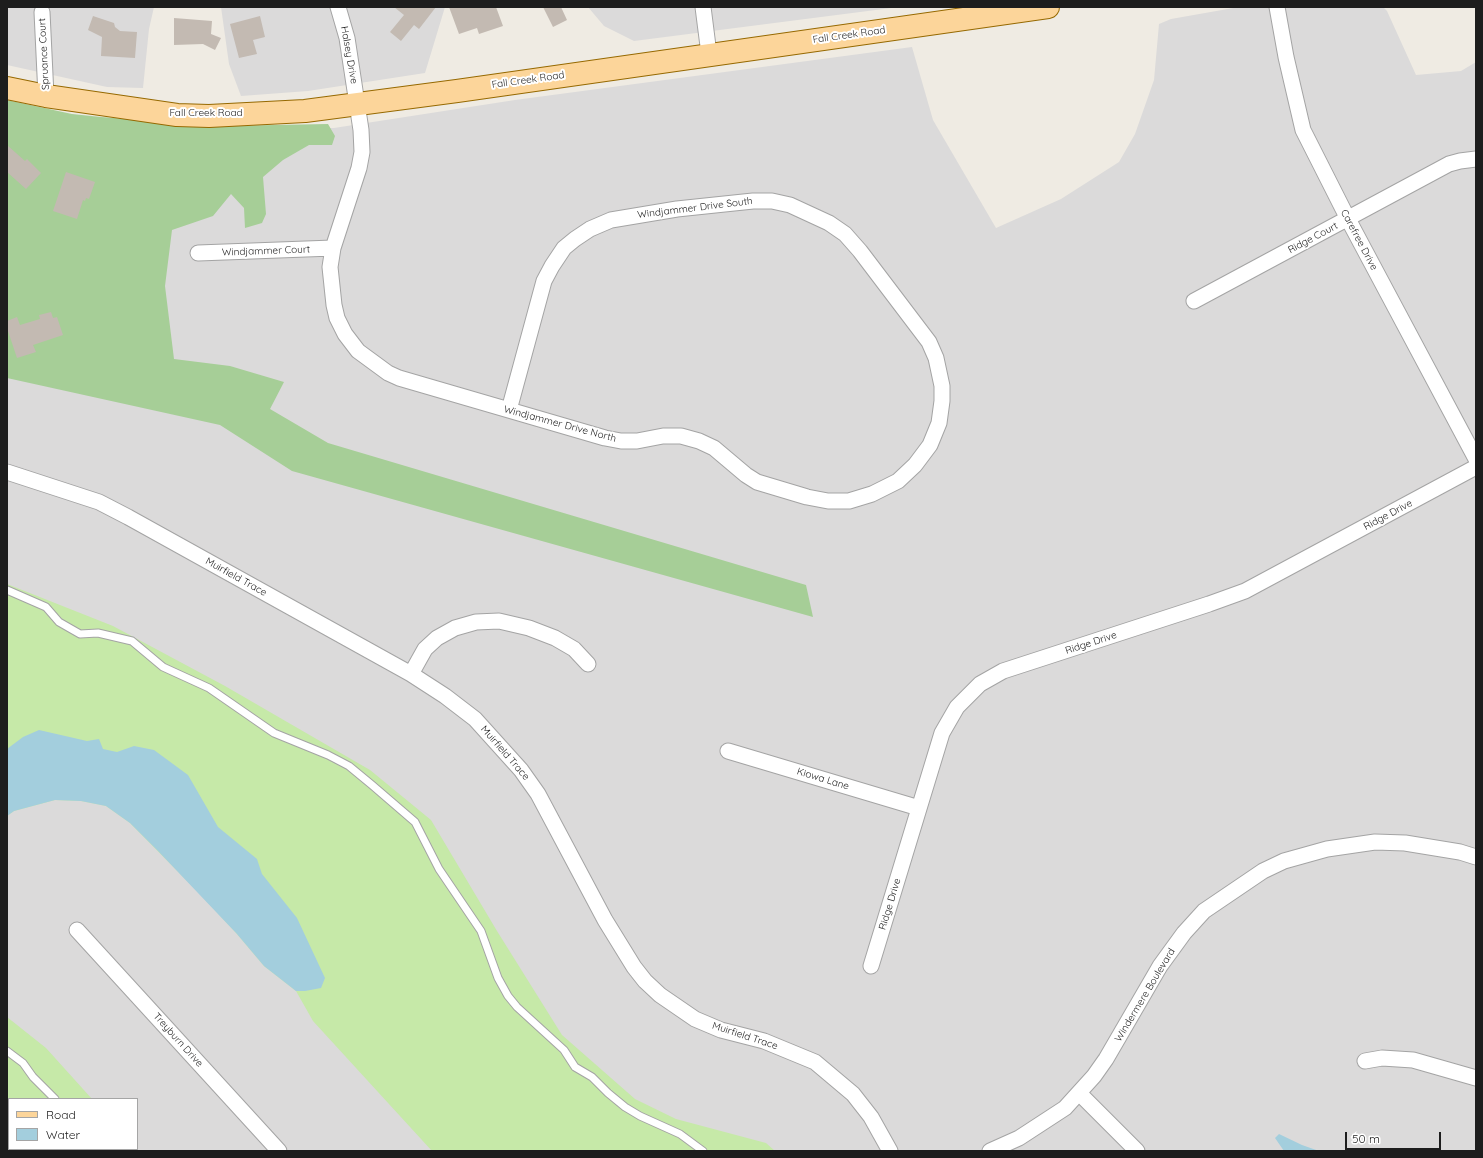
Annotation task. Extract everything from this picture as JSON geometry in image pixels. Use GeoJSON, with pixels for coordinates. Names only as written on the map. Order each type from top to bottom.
{"type":"FeatureCollection","features":[{"type":"Feature","properties":{"kind":"main road","name":"Fall Creek Road"},"geometry":{"type":"LineString","coordinates":[[7,88],[46,96],[177,115],[209,116],[305,111],[457,91],[1048,7]]}},
{"type":"Feature","properties":{"kind":"street","name":"Halsey Drive"},"geometry":{"type":"LineString","coordinates":[[338,7],[347,38],[357,104]]}},
{"type":"Feature","properties":{"kind":"street"},"geometry":{"type":"LineString","coordinates":[[703,7],[709,54]]}},
{"type":"Feature","properties":{"kind":"street","name":"Carefree Drive"},"geometry":{"type":"LineString","coordinates":[[1277,7],[1286,57],[1303,130],[1348,219],[1476,459]]}},
{"type":"Feature","properties":{"kind":"street","name":"Spruance Court"},"geometry":{"type":"LineString","coordinates":[[42,12],[46,96]]}},
{"type":"Feature","properties":{"kind":"street","name":"Windjammer Drive North"},"geometry":{"type":"LineString","coordinates":[[357,104],[361,130],[362,152],[359,168],[333,248],[330,267],[334,305],[337,318],[358,351],[388,373],[399,378],[604,438],[621,441],[638,441],[662,436],[682,436],[699,441],[714,448],[746,475],[766,485],[807,497],[828,501],[849,501],[872,494],[898,481],[915,465],[930,445],[939,423],[942,401],[942,386],[936,358]]}},
{"type":"Feature","properties":{"kind":"street","name":"Ridge Court"},"geometry":{"type":"LineString","coordinates":[[1194,300],[1449,164],[1476,159]]}},
{"type":"Feature","properties":{"kind":"street","name":"Windjammer Drive South"},"geometry":{"type":"LineString","coordinates":[[509,410],[544,281],[564,248],[590,229],[611,220],[678,209],[753,201],[772,201],[790,205],[830,223],[845,234],[860,250],[920,328],[929,342],[936,358]]}},
{"type":"Feature","properties":{"kind":"street","name":"Windjammer Court"},"geometry":{"type":"LineString","coordinates":[[198,253],[333,248]]}},
{"type":"Feature","properties":{"kind":"street","name":"Ridge Drive"},"geometry":{"type":"LineString","coordinates":[[871,966],[942,733],[949,719],[968,694],[1003,671],[1209,604],[1245,590],[1476,467]]}},
{"type":"Feature","properties":{"kind":"street","name":"Muirfield Trace"},"geometry":{"type":"LineString","coordinates":[[7,472],[99,502],[411,674],[445,696],[475,719],[522,770],[538,794],[605,920],[634,967],[645,981],[674,1006],[695,1019],[721,1030],[777,1046],[815,1062],[853,1094],[871,1117],[890,1151]]}},
{"type":"Feature","properties":{"kind":"street"},"geometry":{"type":"LineString","coordinates":[[411,674],[425,649],[437,638],[456,628],[476,622],[499,621],[529,628],[555,638],[574,649],[588,664]]}},
{"type":"Feature","properties":{"kind":"street","name":"Kiowa Lane"},"geometry":{"type":"LineString","coordinates":[[728,751],[919,808]]}},
{"type":"Feature","properties":{"kind":"street","name":"Windermere Boulevard"},"geometry":{"type":"LineString","coordinates":[[990,1151],[1019,1138],[1065,1108],[1106,1059],[1160,966],[1184,933],[1204,911],[1263,871],[1284,861],[1326,848],[1374,842],[1405,843],[1460,852],[1476,857]]}},
{"type":"Feature","properties":{"kind":"street","name":"Treyburn Drive"},"geometry":{"type":"LineString","coordinates":[[77,930],[278,1151]]}},
{"type":"Feature","properties":{"kind":"street"},"geometry":{"type":"LineString","coordinates":[[1365,1061],[1382,1058],[1413,1060],[1476,1078]]}},
{"type":"Feature","properties":{"kind":"street"},"geometry":{"type":"LineString","coordinates":[[1079,1092],[1137,1151]]}},
{"type":"Feature","properties":{"kind":"lane"},"geometry":{"type":"LineString","coordinates":[[7,590],[46,607],[59,622],[80,634],[98,633],[132,641],[163,667],[209,688],[274,733],[328,755],[349,766],[415,822],[439,869],[481,931],[498,978],[508,996],[517,1007],[564,1050],[575,1067],[592,1077],[608,1093],[640,1116],[680,1134],[702,1151]]}},
{"type":"Feature","properties":{"kind":"lane"},"geometry":{"type":"LineString","coordinates":[[7,1051],[23,1063],[33,1077],[54,1098]]}},
{"type":"Feature","properties":{"kind":"shaded area"},"geometry":{"type":"Polygon","coordinates":[[[7,7],[154,7],[149,29],[143,88],[107,87],[7,65],[7,7]]]}},
{"type":"Feature","properties":{"kind":"shaded area"},"geometry":{"type":"Polygon","coordinates":[[[221,7],[445,7],[425,73],[308,91],[241,96],[229,64],[221,7]]]}},
{"type":"Feature","properties":{"kind":"shaded area"},"geometry":{"type":"Polygon","coordinates":[[[588,7],[899,7],[634,41],[604,26],[588,7]]]}},
{"type":"Feature","properties":{"kind":"shaded area"},"geometry":{"type":"Polygon","coordinates":[[[1239,7],[1383,7],[1387,11],[1416,75],[1461,71],[1476,62],[1476,1151],[7,1151],[7,224],[240,129],[334,128],[515,100],[912,47],[933,120],[996,228],[1061,199],[1119,162],[1135,134],[1154,80],[1159,24],[1171,19],[1239,7]]]}},
{"type":"Feature","properties":{"kind":"green space"},"geometry":{"type":"Polygon","coordinates":[[[7,100],[72,114],[219,126],[328,124],[335,136],[332,145],[309,145],[283,160],[263,177],[266,214],[262,223],[245,228],[244,208],[231,194],[213,216],[172,230],[165,286],[174,359],[230,366],[284,382],[270,409],[328,443],[806,585],[813,617],[292,471],[220,425],[7,378],[7,100]]]}},
{"type":"Feature","properties":{"kind":"green space"},"geometry":{"type":"Polygon","coordinates":[[[7,584],[113,626],[225,686],[370,770],[431,820],[497,931],[562,1035],[635,1099],[676,1119],[766,1143],[775,1151],[432,1151],[313,1021],[296,991],[264,966],[200,894],[130,823],[106,806],[81,801],[55,800],[14,811],[7,816],[7,584]]]}},
{"type":"Feature","properties":{"kind":"green space"},"geometry":{"type":"Polygon","coordinates":[[[7,1017],[46,1048],[91,1098],[8,1098],[8,1150],[139,1151],[7,1151],[7,1017]]]}},
{"type":"Feature","properties":{"kind":"water"},"geometry":{"type":"Polygon","coordinates":[[[39,730],[87,741],[99,739],[103,749],[117,752],[134,746],[154,750],[188,775],[218,827],[257,859],[262,874],[297,918],[325,978],[321,988],[296,991],[264,966],[237,934],[159,852],[130,823],[106,806],[81,801],[55,800],[14,811],[7,816],[7,749],[23,737],[39,730]]]}},
{"type":"Feature","properties":{"kind":"water"},"geometry":{"type":"Polygon","coordinates":[[[1279,1134],[1319,1151],[1284,1151],[1275,1138],[1279,1134]]]}},
{"type":"Feature","properties":{"kind":"building"},"geometry":{"type":"Polygon","coordinates":[[[394,7],[436,7],[419,29],[414,25],[401,41],[390,32],[404,15],[394,7]]]}},
{"type":"Feature","properties":{"kind":"building"},"geometry":{"type":"Polygon","coordinates":[[[449,7],[496,7],[503,26],[479,34],[477,28],[459,34],[449,7]]]}},
{"type":"Feature","properties":{"kind":"building"},"geometry":{"type":"Polygon","coordinates":[[[543,7],[561,7],[567,20],[553,27],[543,7]]]}},
{"type":"Feature","properties":{"kind":"building"},"geometry":{"type":"Polygon","coordinates":[[[93,16],[114,23],[115,27],[120,31],[137,32],[135,58],[101,56],[102,37],[88,30],[93,16]]]}},
{"type":"Feature","properties":{"kind":"building"},"geometry":{"type":"Polygon","coordinates":[[[260,16],[265,37],[253,40],[257,54],[239,58],[230,24],[260,16]]]}},
{"type":"Feature","properties":{"kind":"building"},"geometry":{"type":"Polygon","coordinates":[[[174,18],[212,21],[211,34],[221,38],[215,50],[203,44],[174,45],[174,18]]]}},
{"type":"Feature","properties":{"kind":"building"},"geometry":{"type":"Polygon","coordinates":[[[7,145],[25,161],[27,159],[41,173],[26,189],[7,172],[7,145]]]}},
{"type":"Feature","properties":{"kind":"building"},"geometry":{"type":"Polygon","coordinates":[[[66,172],[95,182],[89,199],[86,198],[85,201],[83,200],[77,219],[53,211],[66,172]]]}},
{"type":"Feature","properties":{"kind":"building"},"geometry":{"type":"Polygon","coordinates":[[[51,312],[53,318],[57,317],[63,335],[33,345],[36,352],[17,358],[7,328],[7,321],[17,317],[20,325],[40,319],[39,315],[51,312]]]}}]}
